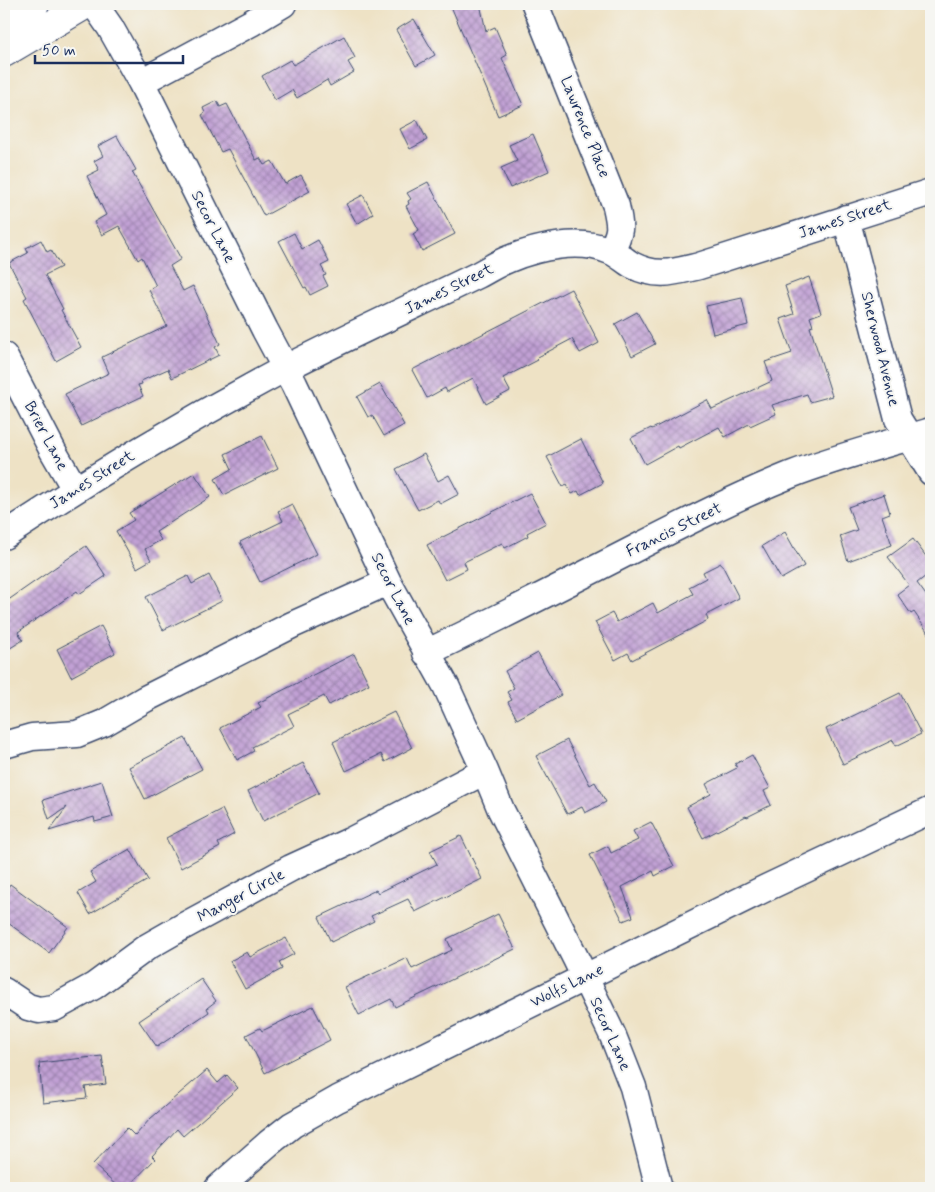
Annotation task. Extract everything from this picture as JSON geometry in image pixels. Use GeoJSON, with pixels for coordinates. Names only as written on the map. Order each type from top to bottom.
{"type":"FeatureCollection","features":[{"type":"Feature","properties":{"kind":"highway"},"geometry":{"type":"LineString","coordinates":[[4,22],[34,4]]}},
{"type":"Feature","properties":{"kind":"highway"},"geometry":{"type":"LineString","coordinates":[[4,53],[87,4]]}},
{"type":"Feature","properties":{"kind":"street","name":"Secor Lane"},"geometry":{"type":"LineString","coordinates":[[94,4],[110,27],[141,82],[265,330],[286,368],[388,582],[446,686],[501,810],[585,977],[633,1087],[659,1188]]}},
{"type":"Feature","properties":{"kind":"street"},"geometry":{"type":"LineString","coordinates":[[141,82],[252,23],[283,4]]}},
{"type":"Feature","properties":{"kind":"street","name":"Lawrence Place"},"geometry":{"type":"LineString","coordinates":[[535,4],[616,206],[620,222],[620,233],[611,251]]}},
{"type":"Feature","properties":{"kind":"street","name":"James Street"},"geometry":{"type":"LineString","coordinates":[[4,536],[75,489],[186,423],[286,368],[520,254],[545,248],[580,245],[596,247],[611,251],[632,265],[648,272],[665,274],[699,266],[931,192]]}},
{"type":"Feature","properties":{"kind":"street","name":"Sherwood Avenue"},"geometry":{"type":"LineString","coordinates":[[846,218],[898,419],[920,434],[931,472]]}},
{"type":"Feature","properties":{"kind":"street","name":"Brier Lane"},"geometry":{"type":"LineString","coordinates":[[4,356],[53,451],[75,489]]}},
{"type":"Feature","properties":{"kind":"street","name":"Francis Street"},"geometry":{"type":"LineString","coordinates":[[426,653],[750,493],[807,469],[920,434]]}},
{"type":"Feature","properties":{"kind":"street"},"geometry":{"type":"LineString","coordinates":[[4,745],[32,737],[77,734],[104,723],[145,699],[284,630],[388,582]]}},
{"type":"Feature","properties":{"kind":"street","name":"Manger Circle"},"geometry":{"type":"LineString","coordinates":[[4,991],[28,1007],[39,1010],[54,1008],[94,986],[147,947],[182,927],[291,868],[350,841],[485,771]]}},
{"type":"Feature","properties":{"kind":"street","name":"Wolfs Lane"},"geometry":{"type":"LineString","coordinates":[[218,1188],[277,1137],[330,1103],[766,888],[931,810]]}},
{"type":"Feature","properties":{"kind":"building"},"geometry":{"type":"Polygon","coordinates":[[[450,4],[480,4],[486,31],[495,27],[507,55],[502,58],[523,105],[498,116],[450,4]]]}},
{"type":"Feature","properties":{"kind":"building"},"geometry":{"type":"Polygon","coordinates":[[[414,19],[435,55],[416,66],[396,30],[414,19]]]}},
{"type":"Feature","properties":{"kind":"building"},"geometry":{"type":"Polygon","coordinates":[[[344,36],[355,58],[348,62],[354,72],[330,86],[327,80],[297,98],[292,90],[275,100],[262,76],[290,60],[293,65],[344,36]]]}},
{"type":"Feature","properties":{"kind":"building"},"geometry":{"type":"Polygon","coordinates":[[[217,101],[220,107],[227,104],[256,160],[260,158],[264,165],[272,161],[285,184],[301,175],[310,191],[264,216],[228,149],[221,152],[202,115],[205,113],[203,108],[217,101]]]}},
{"type":"Feature","properties":{"kind":"building"},"geometry":{"type":"Polygon","coordinates":[[[417,120],[427,140],[410,149],[400,129],[417,120]]]}},
{"type":"Feature","properties":{"kind":"building"},"geometry":{"type":"Polygon","coordinates":[[[533,134],[549,171],[510,188],[501,168],[517,161],[509,145],[533,134]]]}},
{"type":"Feature","properties":{"kind":"building"},"geometry":{"type":"Polygon","coordinates":[[[117,136],[136,170],[132,172],[181,259],[170,266],[183,291],[193,286],[220,344],[215,347],[219,355],[172,378],[168,369],[141,381],[142,384],[138,385],[143,396],[81,426],[65,394],[109,373],[102,357],[167,326],[149,290],[156,286],[142,257],[138,260],[119,226],[102,235],[94,222],[106,215],[87,176],[99,170],[94,161],[103,156],[98,146],[117,136]]]}},
{"type":"Feature","properties":{"kind":"building"},"geometry":{"type":"Polygon","coordinates":[[[428,182],[455,234],[422,251],[413,234],[419,230],[406,206],[411,199],[407,193],[428,182]]]}},
{"type":"Feature","properties":{"kind":"building"},"geometry":{"type":"Polygon","coordinates":[[[363,195],[373,214],[357,224],[346,204],[363,195]]]}},
{"type":"Feature","properties":{"kind":"building"},"geometry":{"type":"Polygon","coordinates":[[[294,233],[302,249],[318,240],[329,262],[321,266],[326,275],[323,276],[328,286],[310,295],[306,287],[304,288],[279,241],[294,233]]]}},
{"type":"Feature","properties":{"kind":"building"},"geometry":{"type":"Polygon","coordinates":[[[41,240],[47,252],[51,250],[61,267],[45,275],[81,347],[56,361],[24,299],[27,297],[9,263],[28,253],[26,248],[41,240]]]}},
{"type":"Feature","properties":{"kind":"building"},"geometry":{"type":"Polygon","coordinates":[[[809,277],[821,313],[810,317],[813,326],[810,327],[832,396],[810,402],[807,394],[772,405],[776,414],[750,426],[749,424],[725,437],[719,427],[645,464],[631,438],[707,400],[712,409],[772,381],[765,362],[792,353],[780,319],[794,314],[785,286],[809,277]]]}},
{"type":"Feature","properties":{"kind":"building"},"geometry":{"type":"Polygon","coordinates":[[[571,289],[599,343],[580,353],[572,339],[536,358],[538,360],[503,378],[510,391],[486,404],[473,378],[447,392],[445,388],[427,398],[412,370],[571,289]]]}},
{"type":"Feature","properties":{"kind":"building"},"geometry":{"type":"Polygon","coordinates":[[[742,298],[748,325],[713,334],[706,306],[742,298]]]}},
{"type":"Feature","properties":{"kind":"building"},"geometry":{"type":"Polygon","coordinates":[[[637,312],[655,344],[632,356],[615,324],[637,312]]]}},
{"type":"Feature","properties":{"kind":"building"},"geometry":{"type":"Polygon","coordinates":[[[380,384],[404,425],[384,436],[372,415],[368,417],[357,397],[380,384]]]}},
{"type":"Feature","properties":{"kind":"building"},"geometry":{"type":"Polygon","coordinates":[[[262,436],[278,468],[224,495],[215,479],[232,469],[225,454],[262,436]]]}},
{"type":"Feature","properties":{"kind":"building"},"geometry":{"type":"Polygon","coordinates":[[[581,439],[603,483],[580,495],[578,491],[572,494],[567,485],[563,487],[547,457],[581,439]]]}},
{"type":"Feature","properties":{"kind":"building"},"geometry":{"type":"Polygon","coordinates":[[[424,454],[438,481],[449,475],[459,494],[440,504],[438,500],[418,510],[396,469],[424,454]]]}},
{"type":"Feature","properties":{"kind":"building"},"geometry":{"type":"Polygon","coordinates":[[[194,473],[210,497],[156,532],[161,540],[145,549],[151,560],[137,568],[116,531],[134,520],[129,513],[194,473]]]}},
{"type":"Feature","properties":{"kind":"building"},"geometry":{"type":"Polygon","coordinates":[[[530,493],[546,523],[527,533],[528,536],[505,548],[502,543],[464,562],[467,569],[445,580],[427,545],[530,493]]]}},
{"type":"Feature","properties":{"kind":"building"},"geometry":{"type":"Polygon","coordinates":[[[884,494],[890,513],[882,516],[892,545],[848,561],[840,536],[857,530],[848,507],[884,494]]]}},
{"type":"Feature","properties":{"kind":"building"},"geometry":{"type":"Polygon","coordinates":[[[292,504],[317,554],[260,582],[240,542],[283,521],[278,511],[292,504]]]}},
{"type":"Feature","properties":{"kind":"building"},"geometry":{"type":"Polygon","coordinates":[[[785,532],[804,566],[781,579],[762,546],[785,532]]]}},
{"type":"Feature","properties":{"kind":"building"},"geometry":{"type":"Polygon","coordinates":[[[913,539],[931,563],[931,572],[917,583],[931,602],[931,637],[914,612],[911,614],[897,594],[909,585],[888,557],[913,539]]]}},
{"type":"Feature","properties":{"kind":"building"},"geometry":{"type":"Polygon","coordinates":[[[86,546],[106,576],[79,594],[77,591],[18,632],[23,640],[4,652],[4,603],[86,546]]]}},
{"type":"Feature","properties":{"kind":"building"},"geometry":{"type":"Polygon","coordinates":[[[721,563],[739,598],[706,615],[708,620],[632,660],[628,653],[615,660],[595,622],[612,613],[617,622],[653,603],[658,613],[693,594],[689,587],[706,578],[703,572],[721,563]]]}},
{"type":"Feature","properties":{"kind":"building"},"geometry":{"type":"Polygon","coordinates":[[[209,575],[222,601],[163,630],[146,597],[188,576],[192,584],[209,575]]]}},
{"type":"Feature","properties":{"kind":"building"},"geometry":{"type":"Polygon","coordinates":[[[101,626],[115,653],[71,677],[57,649],[101,626]]]}},
{"type":"Feature","properties":{"kind":"building"},"geometry":{"type":"Polygon","coordinates":[[[538,653],[561,695],[517,719],[508,702],[512,700],[507,692],[514,688],[505,671],[538,653]]]}},
{"type":"Feature","properties":{"kind":"building"},"geometry":{"type":"Polygon","coordinates":[[[354,654],[369,684],[329,705],[324,696],[288,714],[294,726],[252,747],[254,751],[237,760],[220,728],[261,707],[258,703],[354,654]]]}},
{"type":"Feature","properties":{"kind":"building"},"geometry":{"type":"Polygon","coordinates":[[[900,693],[921,734],[896,746],[893,740],[843,764],[826,729],[900,693]]]}},
{"type":"Feature","properties":{"kind":"building"},"geometry":{"type":"Polygon","coordinates":[[[394,712],[412,748],[385,762],[381,754],[346,771],[333,742],[394,712]]]}},
{"type":"Feature","properties":{"kind":"building"},"geometry":{"type":"Polygon","coordinates":[[[185,738],[202,769],[145,799],[129,767],[185,738]]]}},
{"type":"Feature","properties":{"kind":"building"},"geometry":{"type":"Polygon","coordinates":[[[567,740],[590,785],[595,782],[606,802],[585,813],[582,807],[567,814],[536,756],[567,740]]]}},
{"type":"Feature","properties":{"kind":"building"},"geometry":{"type":"Polygon","coordinates":[[[752,755],[770,788],[764,791],[771,805],[703,838],[687,807],[711,794],[706,784],[737,768],[735,764],[752,755]]]}},
{"type":"Feature","properties":{"kind":"building"},"geometry":{"type":"Polygon","coordinates":[[[303,763],[319,793],[263,821],[248,791],[303,763]]]}},
{"type":"Feature","properties":{"kind":"building"},"geometry":{"type":"Polygon","coordinates":[[[102,781],[113,817],[95,822],[94,817],[49,831],[67,807],[49,819],[43,800],[102,781]]]}},
{"type":"Feature","properties":{"kind":"building"},"geometry":{"type":"Polygon","coordinates":[[[222,809],[234,834],[218,843],[220,847],[181,868],[166,838],[222,809]]]}},
{"type":"Feature","properties":{"kind":"building"},"geometry":{"type":"Polygon","coordinates":[[[651,822],[674,866],[655,876],[653,871],[622,887],[633,917],[623,921],[590,855],[608,846],[611,853],[638,840],[633,831],[651,822]]]}},
{"type":"Feature","properties":{"kind":"building"},"geometry":{"type":"Polygon","coordinates":[[[461,836],[482,879],[415,912],[408,899],[371,916],[374,921],[331,942],[319,917],[376,890],[378,893],[437,864],[430,851],[461,836]]]}},
{"type":"Feature","properties":{"kind":"building"},"geometry":{"type":"Polygon","coordinates":[[[130,849],[148,880],[90,914],[78,893],[96,882],[90,872],[130,849]]]}},
{"type":"Feature","properties":{"kind":"building"},"geometry":{"type":"Polygon","coordinates":[[[10,884],[68,927],[49,953],[4,920],[4,894],[10,884]]]}},
{"type":"Feature","properties":{"kind":"building"},"geometry":{"type":"Polygon","coordinates":[[[498,914],[515,949],[395,1007],[391,999],[359,1015],[345,987],[407,958],[412,969],[452,950],[447,939],[498,914]]]}},
{"type":"Feature","properties":{"kind":"building"},"geometry":{"type":"Polygon","coordinates":[[[286,938],[294,954],[279,962],[282,969],[245,989],[230,961],[247,952],[250,957],[286,938]]]}},
{"type":"Feature","properties":{"kind":"building"},"geometry":{"type":"Polygon","coordinates":[[[201,979],[216,1001],[207,1008],[209,1012],[157,1047],[139,1021],[201,979]]]}},
{"type":"Feature","properties":{"kind":"building"},"geometry":{"type":"Polygon","coordinates":[[[313,1006],[330,1040],[265,1073],[246,1035],[260,1028],[262,1031],[313,1006]]]}},
{"type":"Feature","properties":{"kind":"building"},"geometry":{"type":"Polygon","coordinates":[[[102,1056],[106,1084],[85,1087],[87,1098],[43,1103],[39,1063],[102,1056]]]}},
{"type":"Feature","properties":{"kind":"building"},"geometry":{"type":"Polygon","coordinates":[[[207,1070],[218,1083],[227,1075],[238,1088],[183,1136],[177,1129],[152,1156],[155,1159],[127,1188],[119,1188],[93,1164],[127,1128],[135,1136],[150,1119],[207,1070]]]}}]}
